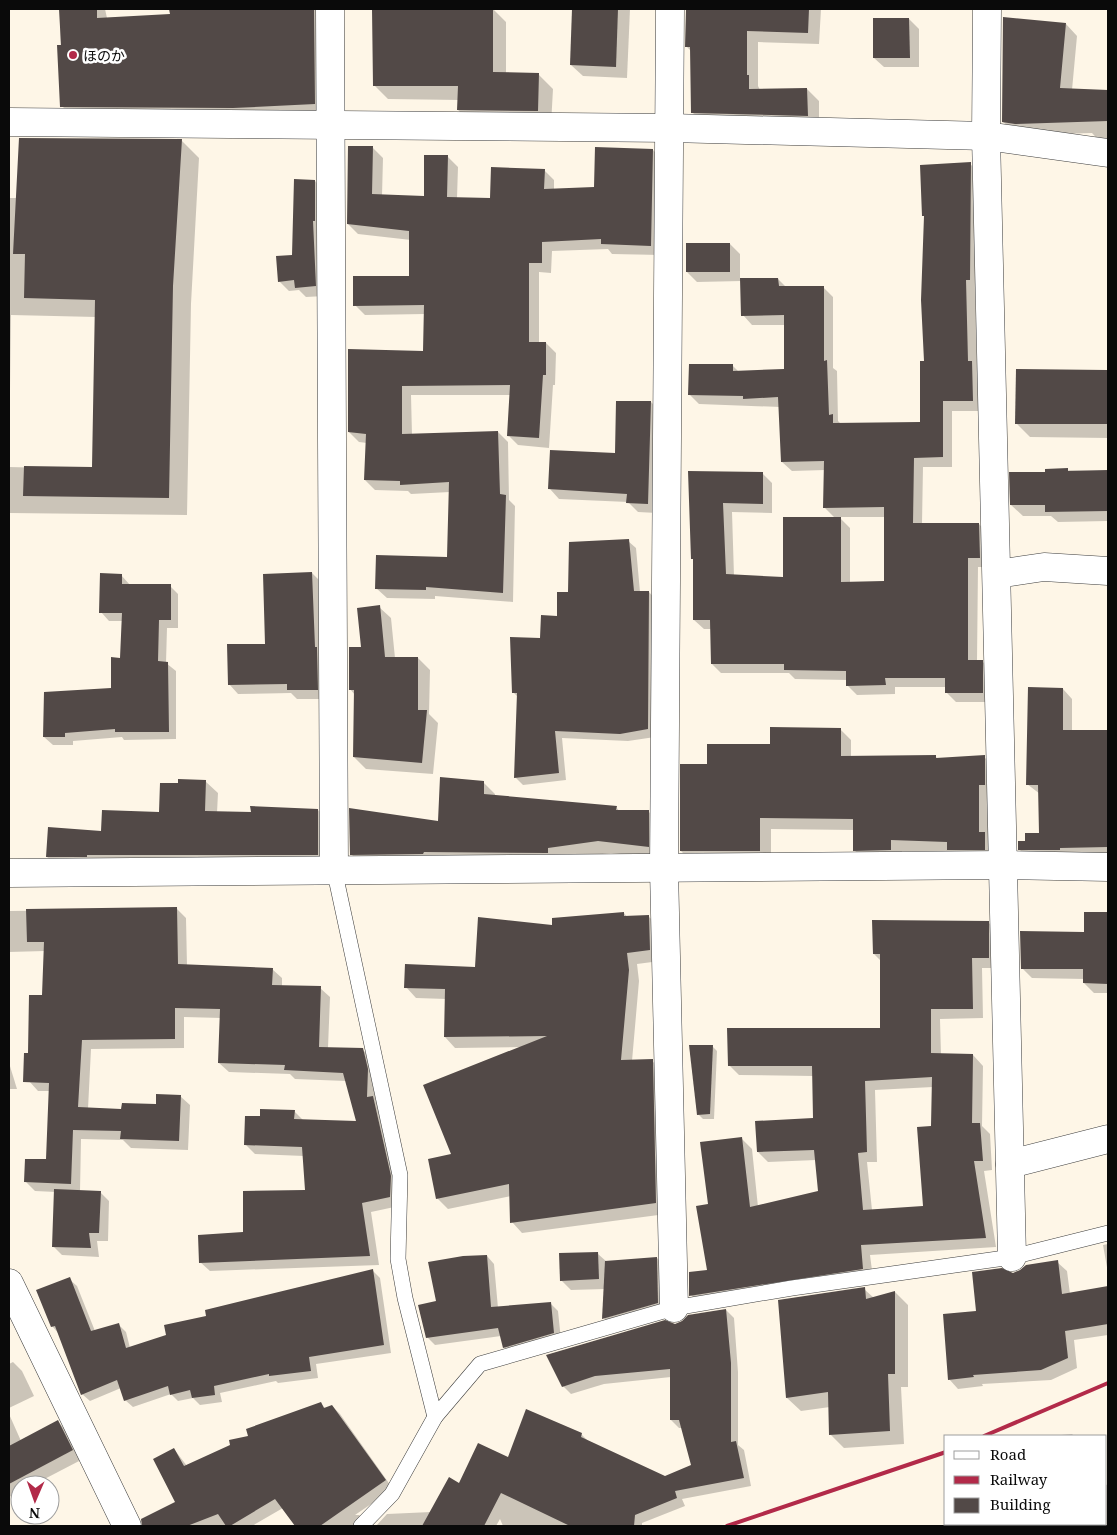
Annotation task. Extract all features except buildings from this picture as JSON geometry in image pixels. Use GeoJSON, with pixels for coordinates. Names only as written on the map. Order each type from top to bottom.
{"type":"FeatureCollection","features":[{"type":"Feature","properties":{"kind":"street"},"geometry":{"type":"LineString","coordinates":[[330,9],[334,869]]}},
{"type":"Feature","properties":{"kind":"street"},"geometry":{"type":"LineString","coordinates":[[670,9],[664,869],[674,1308]]}},
{"type":"Feature","properties":{"kind":"street"},"geometry":{"type":"LineString","coordinates":[[987,9],[986,136],[1012,1257]]}},
{"type":"Feature","properties":{"kind":"street"},"geometry":{"type":"LineString","coordinates":[[9,122],[670,128],[986,136],[1108,153]]}},
{"type":"Feature","properties":{"kind":"street"},"geometry":{"type":"LineString","coordinates":[[997,574],[1044,567],[1108,571]]}},
{"type":"Feature","properties":{"kind":"street"},"geometry":{"type":"LineString","coordinates":[[9,873],[1003,865],[1108,867]]}},
{"type":"Feature","properties":{"kind":"street"},"geometry":{"type":"LineString","coordinates":[[1010,1164],[1108,1139]]}},
{"type":"Feature","properties":{"kind":"street"},"geometry":{"type":"LineString","coordinates":[[9,1283],[127,1526]]}},
{"type":"Feature","properties":{"kind":"lane"},"geometry":{"type":"LineString","coordinates":[[334,869],[400,1175],[398,1259],[405,1298],[435,1417]]}},
{"type":"Feature","properties":{"kind":"lane"},"geometry":{"type":"LineString","coordinates":[[362,1526],[392,1494],[435,1417],[480,1364],[674,1308],[792,1288],[1012,1257],[1108,1233]]}},
{"type":"Feature","properties":{"kind":"railway"},"geometry":{"type":"LineString","coordinates":[[986,1435],[1108,1383]]}},
{"type":"Feature","properties":{"kind":"railway"},"geometry":{"type":"LineString","coordinates":[[727,1526],[944,1453]]}},
{"type":"Feature","properties":{"kind":"place","name":"ほのか"},"geometry":{"type":"Point","coordinates":[73,55]}}]}
